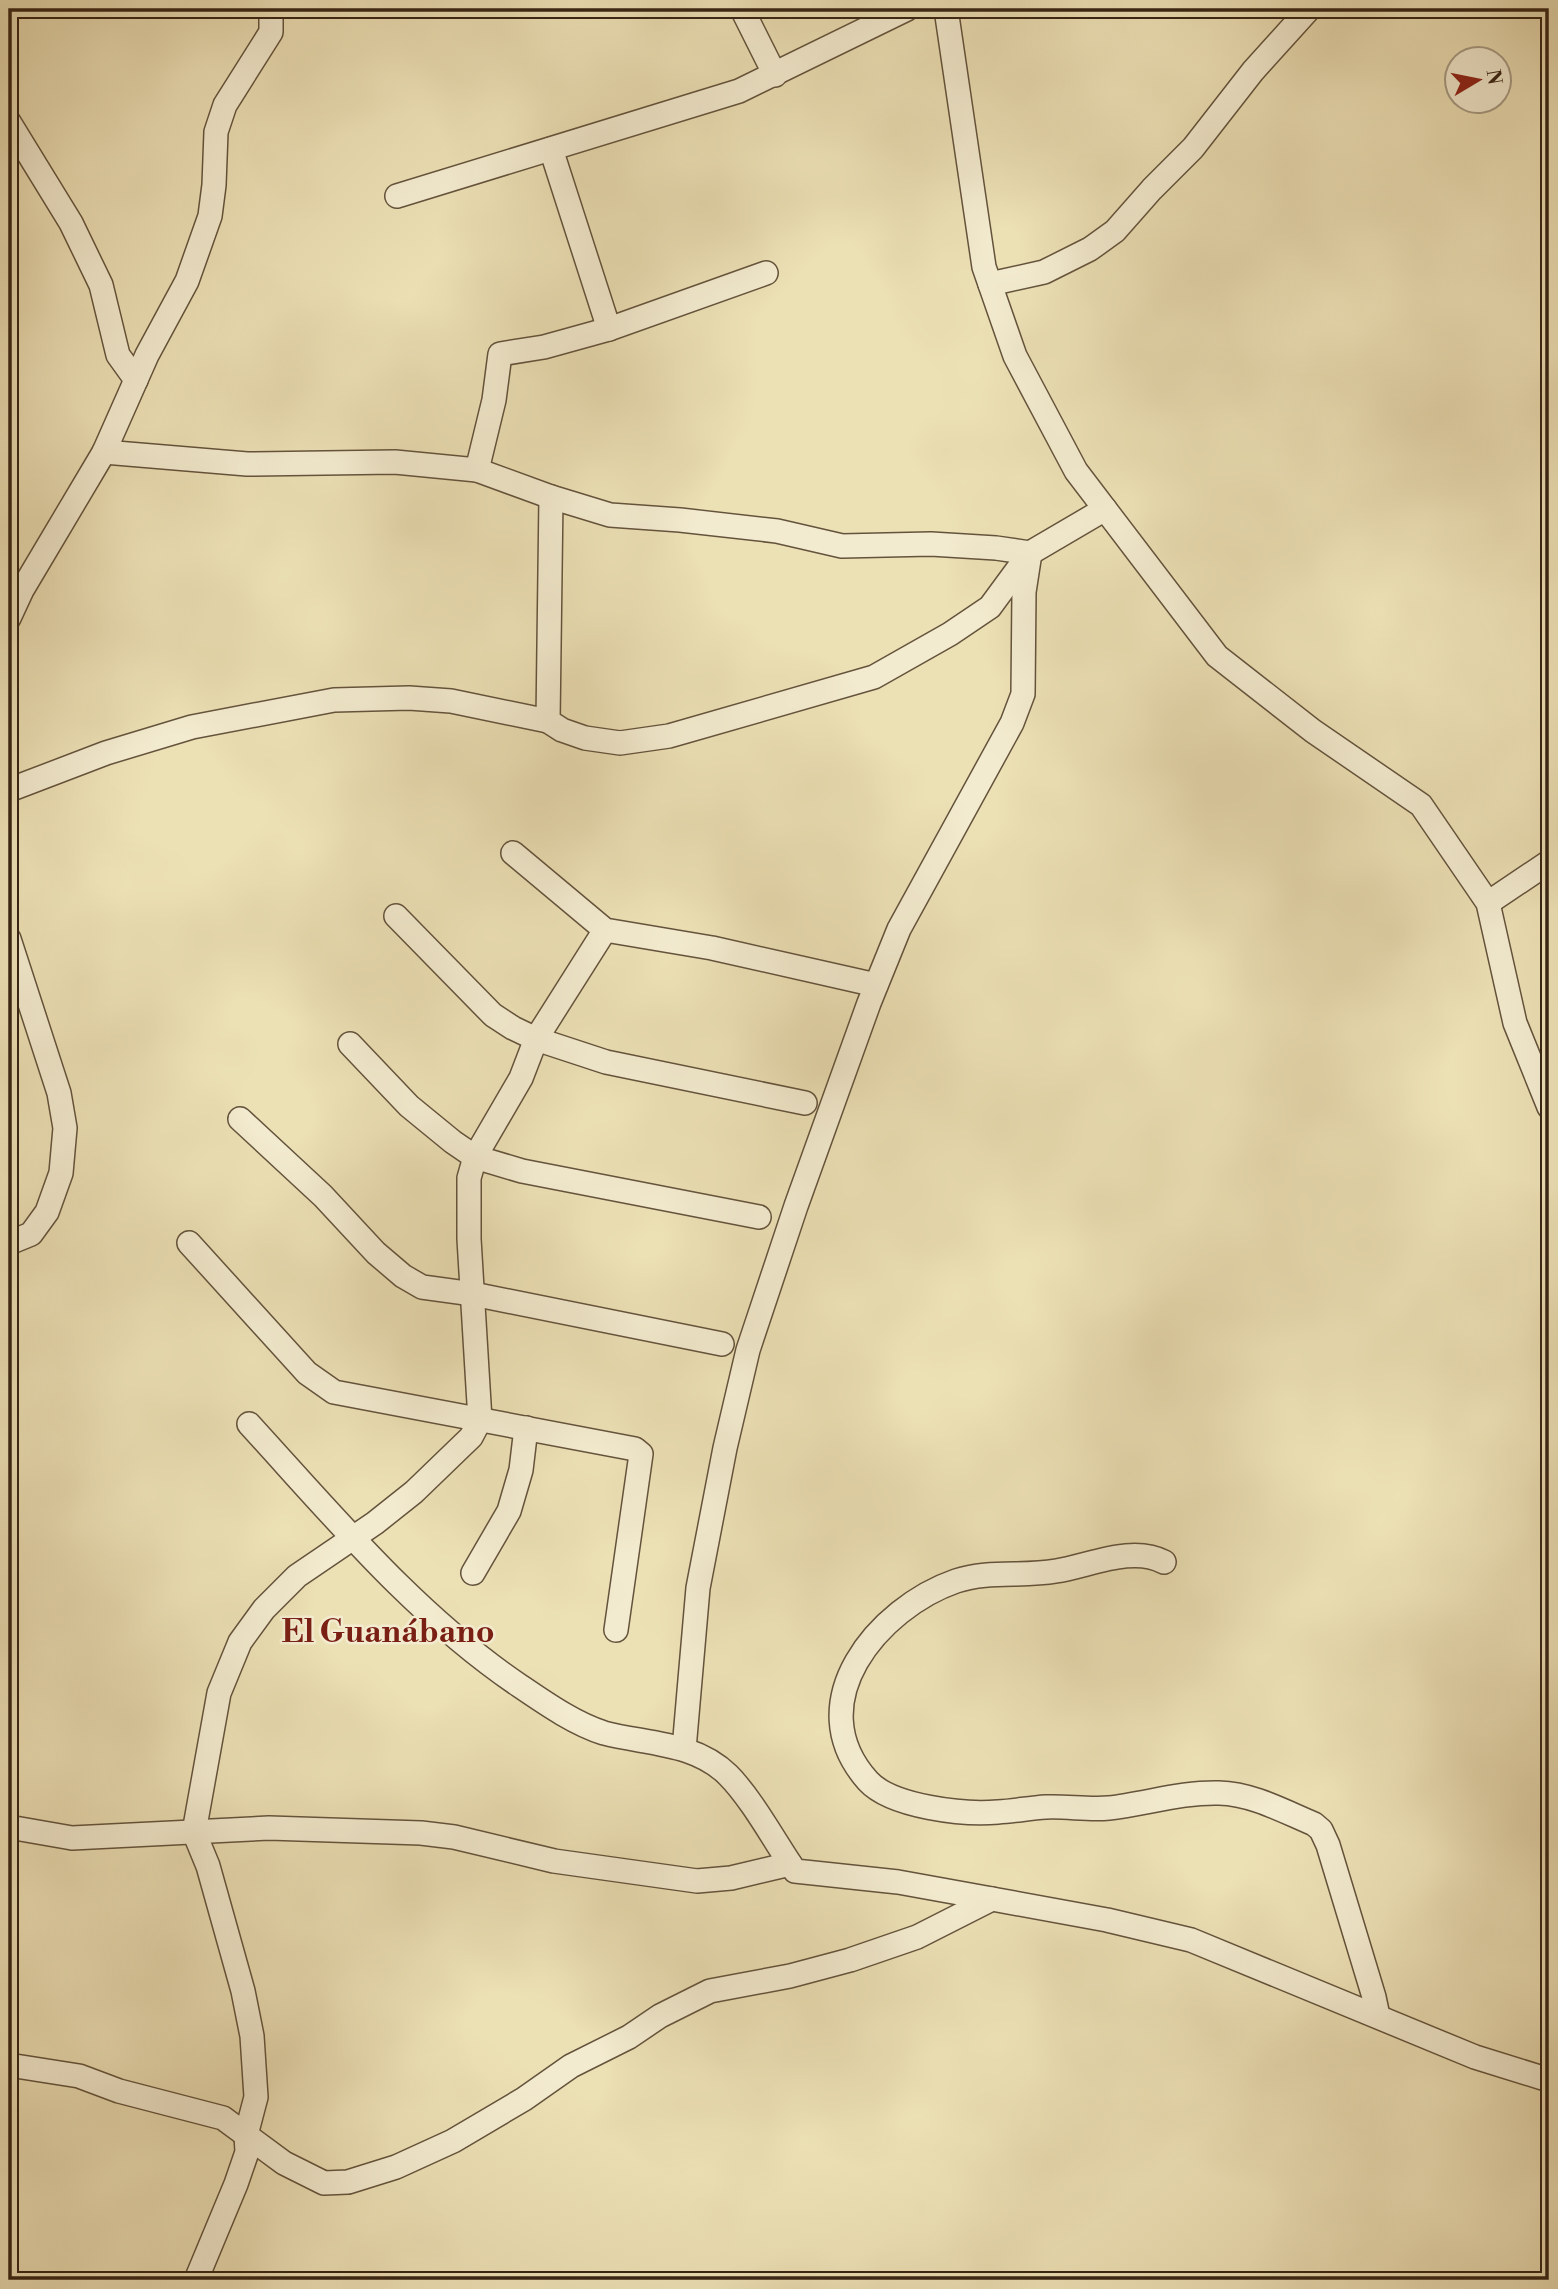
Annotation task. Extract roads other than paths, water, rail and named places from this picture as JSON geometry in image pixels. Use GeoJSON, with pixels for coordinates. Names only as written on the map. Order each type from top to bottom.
{"type":"FeatureCollection","features":[{"type":"Feature","properties":{"kind":"street"},"geometry":{"type":"LineString","coordinates":[[9,618],[22,590],[104,452],[147,355],[187,281],[209,216],[214,185],[216,132],[225,105],[271,32],[271,9]]}},
{"type":"Feature","properties":{"kind":"street"},"geometry":{"type":"LineString","coordinates":[[743,9],[775,75]]}},
{"type":"Feature","properties":{"kind":"street"},"geometry":{"type":"LineString","coordinates":[[397,196],[739,91],[907,9]]}},
{"type":"Feature","properties":{"kind":"street"},"geometry":{"type":"LineString","coordinates":[[946,9],[984,267],[1015,356],[1076,471],[1217,656],[1312,732],[1421,805],[1488,903],[1515,1023],[1541,1061],[1549,1107]]}},
{"type":"Feature","properties":{"kind":"street"},"geometry":{"type":"LineString","coordinates":[[990,284],[1044,272],[1090,249],[1115,231],[1193,148],[1253,71],[1309,9]]}},
{"type":"Feature","properties":{"kind":"street"},"geometry":{"type":"LineString","coordinates":[[9,122],[71,223],[101,285],[118,355],[136,380]]}},
{"type":"Feature","properties":{"kind":"street"},"geometry":{"type":"LineString","coordinates":[[551,149],[609,329]]}},
{"type":"Feature","properties":{"kind":"street"},"geometry":{"type":"LineString","coordinates":[[477,470],[494,400],[500,354],[544,347],[609,329],[766,273]]}},
{"type":"Feature","properties":{"kind":"street"},"geometry":{"type":"LineString","coordinates":[[104,452],[247,464],[395,461],[477,470],[610,515],[777,531],[842,546],[931,544],[1030,553]]}},
{"type":"Feature","properties":{"kind":"street"},"geometry":{"type":"LineString","coordinates":[[548,721],[551,497]]}},
{"type":"Feature","properties":{"kind":"street"},"geometry":{"type":"LineString","coordinates":[[9,790],[106,753],[191,727],[334,700],[409,698],[451,701],[548,721],[562,730],[586,738],[620,743],[670,736],[874,677],[950,635],[990,607],[1030,553],[1105,509]]}},
{"type":"Feature","properties":{"kind":"street"},"geometry":{"type":"LineString","coordinates":[[684,1749],[698,1588],[724,1448],[748,1350],[796,1206],[899,929],[1012,723],[1023,694],[1023,616],[1030,553]]}},
{"type":"Feature","properties":{"kind":"street"},"geometry":{"type":"LineString","coordinates":[[513,853],[605,930],[712,948],[876,985]]}},
{"type":"Feature","properties":{"kind":"street"},"geometry":{"type":"LineString","coordinates":[[1488,903],[1549,862]]}},
{"type":"Feature","properties":{"kind":"street"},"geometry":{"type":"LineString","coordinates":[[396,916],[493,1015],[536,1039],[606,1062],[805,1103]]}},
{"type":"Feature","properties":{"kind":"street"},"geometry":{"type":"LineString","coordinates":[[196,2280],[247,2152],[246,2135],[256,2097],[252,2036],[243,1991],[208,1866],[194,1832],[219,1693],[240,1642],[264,1609],[297,1576],[353,1538],[424,1483],[471,1437],[480,1420],[469,1178],[475,1157],[521,1078],[536,1039],[605,930]]}},
{"type":"Feature","properties":{"kind":"street"},"geometry":{"type":"LineString","coordinates":[[9,939],[59,1093],[65,1128],[61,1172],[47,1212],[31,1234],[9,1243]]}},
{"type":"Feature","properties":{"kind":"street"},"geometry":{"type":"LineString","coordinates":[[350,1044],[408,1106],[475,1157],[522,1171],[759,1217]]}},
{"type":"Feature","properties":{"kind":"street"},"geometry":{"type":"LineString","coordinates":[[240,1119],[323,1196],[376,1253],[403,1276],[422,1287],[473,1294],[722,1344]]}},
{"type":"Feature","properties":{"kind":"street"},"geometry":{"type":"LineString","coordinates":[[189,1243],[307,1373],[334,1392],[635,1449],[640,1454],[616,1630]]}},
{"type":"Feature","properties":{"kind":"street"},"geometry":{"type":"LineString","coordinates":[[249,1424],[353,1538],[433,1617],[520,1686],[582,1724],[602,1732],[684,1749],[706,1759],[728,1775],[795,1871],[898,1882],[1107,1920],[1191,1940],[1475,2057],[1549,2080]]}},
{"type":"Feature","properties":{"kind":"street"},"geometry":{"type":"LineString","coordinates":[[473,1573],[509,1511],[520,1470],[526,1427]]}},
{"type":"Feature","properties":{"kind":"street"},"geometry":{"type":"LineString","coordinates":[[1164,1562],[1155,1557],[1135,1555],[1055,1572],[1010,1575],[988,1573],[925,1594],[906,1606],[876,1633],[849,1675],[842,1717],[843,1731],[851,1753],[865,1778],[881,1792],[891,1797],[942,1809],[997,1813],[1044,1807],[1106,1808],[1201,1793],[1220,1793],[1251,1798],[1314,1824],[1321,1830],[1328,1844],[1378,2017]]}},
{"type":"Feature","properties":{"kind":"street"},"geometry":{"type":"LineString","coordinates":[[9,1827],[72,1838],[269,1828],[421,1833],[454,1837],[554,1861],[697,1881],[731,1878],[790,1864]]}},
{"type":"Feature","properties":{"kind":"street"},"geometry":{"type":"LineString","coordinates":[[9,2065],[79,2076],[119,2091],[223,2118],[284,2163],[324,2183],[348,2182],[396,2166],[453,2141],[524,2099],[571,2066],[710,1991],[790,1976],[850,1960],[917,1937],[992,1899]]}},
{"type":"Feature","properties":{"kind":"district","name":"El Guanábano"},"geometry":{"type":"Point","coordinates":[388,1631]}}]}
